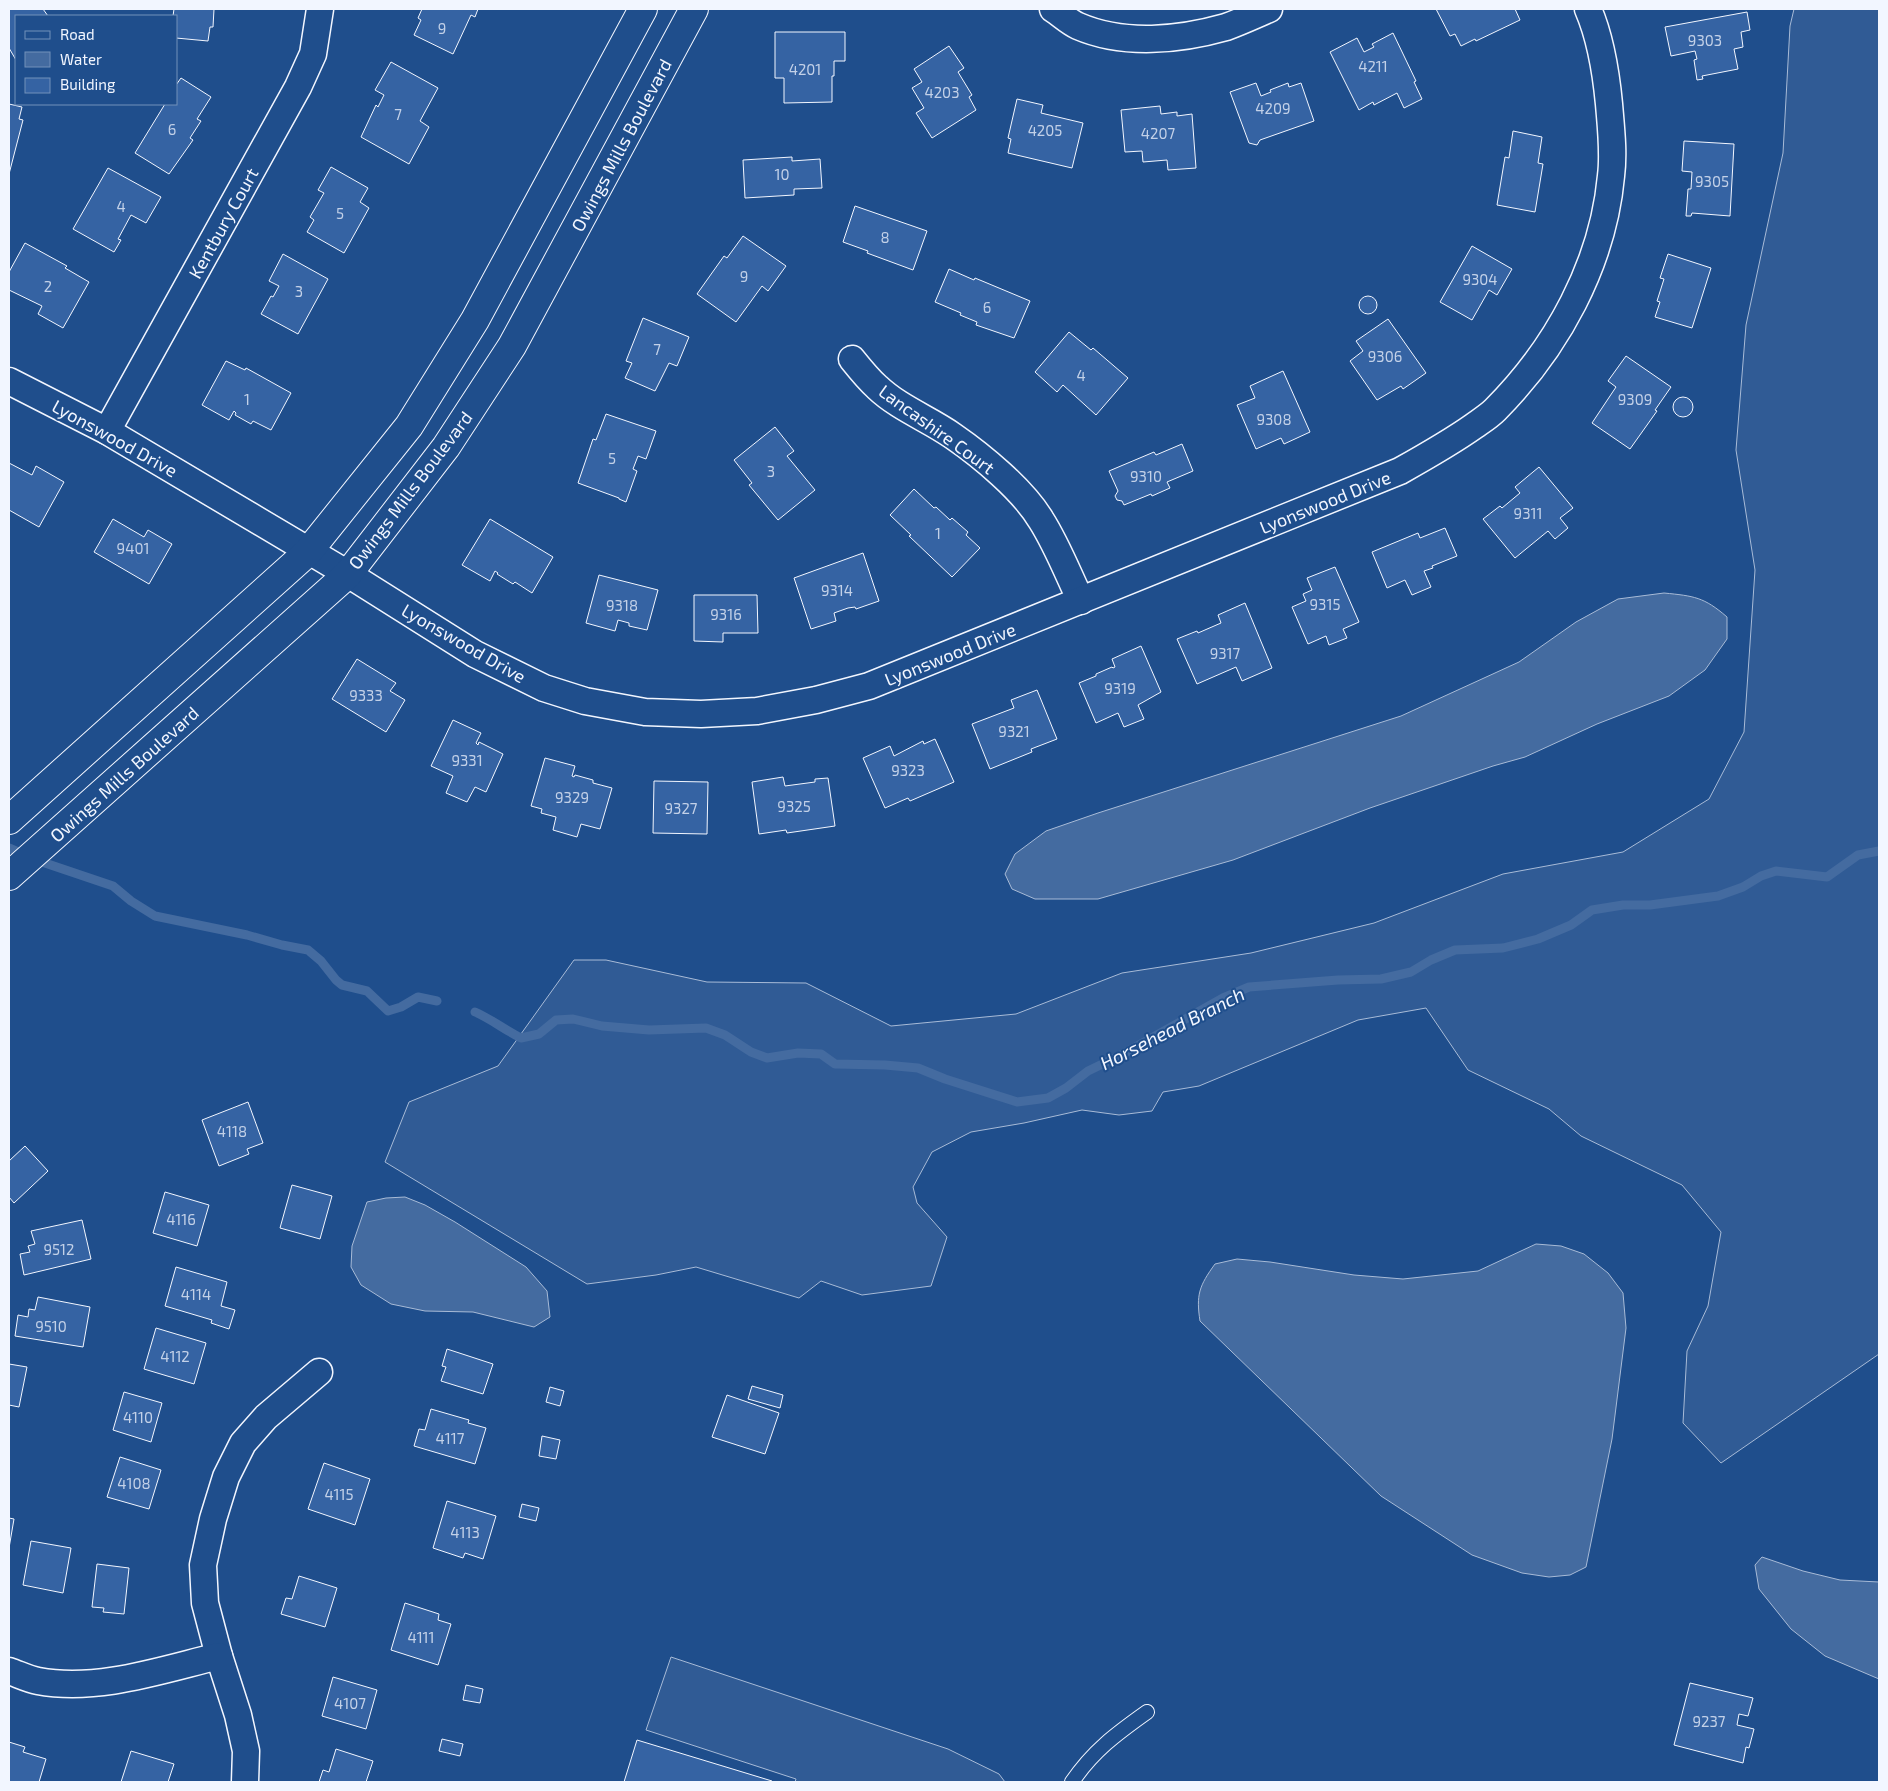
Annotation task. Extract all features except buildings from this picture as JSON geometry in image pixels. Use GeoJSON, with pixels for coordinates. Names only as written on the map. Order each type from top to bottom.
{"type":"FeatureCollection","features":[{"type":"Feature","properties":{"kind":"main road"},"geometry":{"type":"LineString","coordinates":[[9,820],[308,552],[409,426],[470,328],[643,9]]}},
{"type":"Feature","properties":{"kind":"main road","name":"Owings Mills Boulevard"},"geometry":{"type":"LineString","coordinates":[[9,876],[348,574],[446,447],[512,346],[694,9]]}},
{"type":"Feature","properties":{"kind":"street","name":"Kentbury Court"},"geometry":{"type":"LineString","coordinates":[[107,431],[298,87],[313,54],[320,9]]}},
{"type":"Feature","properties":{"kind":"street"},"geometry":{"type":"LineString","coordinates":[[1053,9],[1077,26],[1109,35],[1149,39],[1190,34],[1227,26],[1269,9]]}},
{"type":"Feature","properties":{"kind":"street","name":"Lyonswood Drive"},"geometry":{"type":"LineString","coordinates":[[9,381],[107,431],[348,574],[475,654],[544,688],[585,701],[655,713],[701,714],[757,710],[816,700],[869,686],[1081,602],[1400,471],[1450,443],[1494,411],[1529,372],[1560,328],[1584,280],[1603,228],[1612,175],[1611,125],[1606,72],[1588,9]]}},
{"type":"Feature","properties":{"kind":"street","name":"Lancashire Court"},"geometry":{"type":"LineString","coordinates":[[852,359],[878,388],[908,410],[953,436],[989,464],[1017,491],[1040,517],[1054,542],[1081,602]]}},
{"type":"Feature","properties":{"kind":"street"},"geometry":{"type":"LineString","coordinates":[[245,1782],[246,1751],[238,1715],[204,1603],[203,1566],[213,1519],[226,1476],[243,1443],[266,1417],[319,1372]]}},
{"type":"Feature","properties":{"kind":"street"},"geometry":{"type":"LineString","coordinates":[[9,1671],[37,1681],[73,1684],[118,1680],[219,1656]]}},
{"type":"Feature","properties":{"kind":"lane"},"geometry":{"type":"LineString","coordinates":[[1072,1782],[1086,1762],[1115,1734],[1147,1712]]}},
{"type":"Feature","properties":{"kind":"shaded area"},"geometry":{"type":"Polygon","coordinates":[[[1794,9],[1879,9],[1879,1354],[1721,1463],[1683,1423],[1687,1351],[1708,1306],[1721,1232],[1682,1185],[1581,1136],[1549,1109],[1468,1070],[1426,1008],[1358,1020],[1199,1086],[1163,1092],[1152,1111],[1119,1115],[1082,1110],[971,1132],[932,1152],[913,1187],[917,1203],[947,1237],[931,1286],[862,1295],[821,1281],[799,1298],[696,1267],[656,1275],[587,1284],[385,1162],[409,1102],[498,1066],[574,960],[606,960],[707,982],[806,983],[891,1026],[1016,1014],[1122,973],[1251,953],[1374,923],[1503,874],[1623,852],[1709,799],[1744,732],[1755,570],[1736,450],[1746,325],[1783,153],[1790,26],[1794,9]]]}},
{"type":"Feature","properties":{"kind":"shaded area"},"geometry":{"type":"Polygon","coordinates":[[[671,1657],[948,1749],[999,1774],[1005,1782],[795,1782],[796,1779],[646,1730],[671,1657]]]}},
{"type":"Feature","properties":{"kind":"water"},"geometry":{"type":"Polygon","coordinates":[[[1664,593],[1683,595],[1705,601],[1727,617],[1727,639],[1705,670],[1669,696],[1597,724],[1525,757],[1370,808],[1233,860],[1098,899],[1035,899],[1012,889],[1005,874],[1015,854],[1046,831],[1401,716],[1519,662],[1576,622],[1618,599],[1664,593]]]}},
{"type":"Feature","properties":{"kind":"water"},"geometry":{"type":"Polygon","coordinates":[[[405,1197],[425,1205],[455,1222],[526,1267],[547,1291],[550,1317],[534,1327],[473,1312],[425,1311],[391,1304],[361,1285],[351,1267],[352,1246],[367,1202],[405,1197]]]}},
{"type":"Feature","properties":{"kind":"water"},"geometry":{"type":"Polygon","coordinates":[[[1536,1244],[1561,1246],[1584,1254],[1608,1273],[1623,1293],[1626,1328],[1612,1439],[1586,1567],[1570,1575],[1549,1577],[1522,1573],[1472,1555],[1381,1496],[1200,1321],[1198,1304],[1200,1291],[1215,1264],[1237,1259],[1354,1275],[1403,1279],[1478,1271],[1536,1244]]]}},
{"type":"Feature","properties":{"kind":"water"},"geometry":{"type":"Polygon","coordinates":[[[1762,1557],[1803,1571],[1840,1580],[1879,1582],[1879,1679],[1825,1656],[1791,1629],[1759,1589],[1755,1565],[1762,1557]]]}},
{"type":"Feature","properties":{"kind":"waterway","name":"Horsehead Branch"},"geometry":{"type":"LineString","coordinates":[[9,848],[39,861],[113,886],[131,901],[155,916],[308,950],[321,961],[342,985],[367,991],[388,1011],[401,1007],[418,997],[437,1001]]}},
{"type":"Feature","properties":{"kind":"waterway","name":"Horsehead Branch"},"geometry":{"type":"LineString","coordinates":[[475,1012],[521,1038],[539,1034],[556,1020],[573,1019],[602,1026],[649,1030],[706,1028],[725,1035],[751,1052],[767,1058],[798,1053],[821,1054],[835,1064],[918,1068],[945,1079],[1017,1102],[1048,1098],[1066,1088],[1088,1071],[1123,1054],[1223,998],[1249,987],[1338,980],[1381,979],[1411,972],[1431,960],[1455,950],[1503,948],[1538,939],[1571,925],[1592,910],[1623,905],[1650,905],[1718,896],[1743,887],[1761,876],[1776,871],[1827,877],[1858,855],[1879,851]]}}]}
